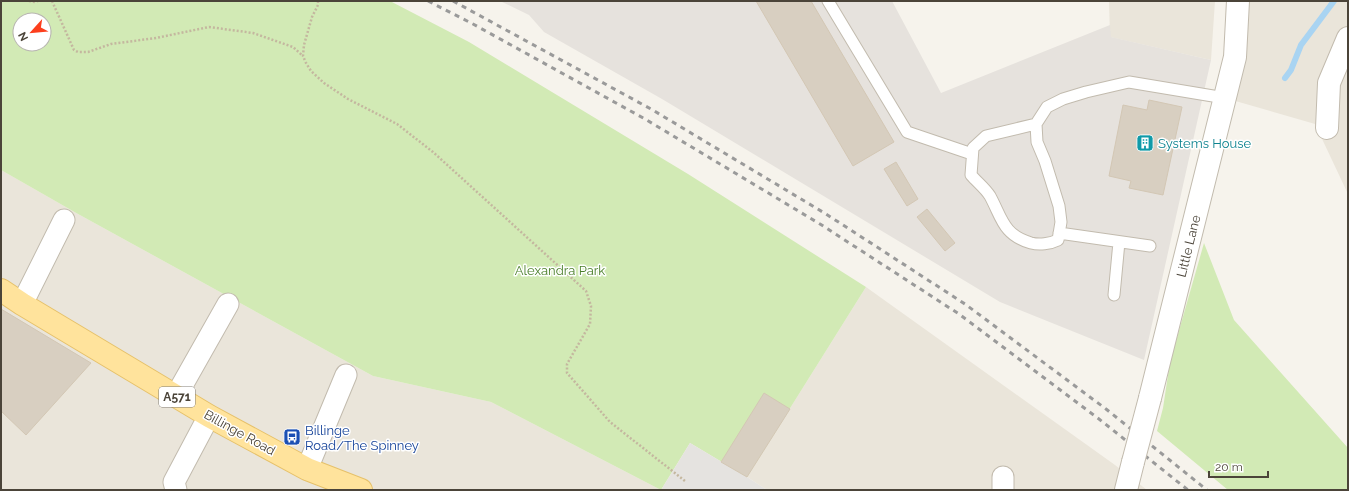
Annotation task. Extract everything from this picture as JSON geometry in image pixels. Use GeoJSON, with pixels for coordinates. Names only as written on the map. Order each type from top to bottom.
{"type":"FeatureCollection","features":[{"type":"Feature","properties":{"kind":"main road","name":"Billinge Road"},"geometry":{"type":"LineString","coordinates":[[1,290],[209,416],[306,469],[361,490]]}},
{"type":"Feature","properties":{"kind":"street","name":"Little Lane"},"geometry":{"type":"LineString","coordinates":[[1126,490],[1235,57],[1238,1]]}},
{"type":"Feature","properties":{"kind":"street"},"geometry":{"type":"LineString","coordinates":[[1327,128],[1329,83],[1348,38]]}},
{"type":"Feature","properties":{"kind":"street"},"geometry":{"type":"LineString","coordinates":[[22,304],[64,220]]}},
{"type":"Feature","properties":{"kind":"street"},"geometry":{"type":"LineString","coordinates":[[176,396],[228,304]]}},
{"type":"Feature","properties":{"kind":"street"},"geometry":{"type":"LineString","coordinates":[[306,469],[346,375]]}},
{"type":"Feature","properties":{"kind":"street"},"geometry":{"type":"LineString","coordinates":[[176,490],[174,482],[209,416]]}},
{"type":"Feature","properties":{"kind":"lane"},"geometry":{"type":"LineString","coordinates":[[828,1],[907,132],[972,154]]}},
{"type":"Feature","properties":{"kind":"lane"},"geometry":{"type":"LineString","coordinates":[[1036,124],[986,136],[972,148],[971,175],[989,194],[1011,233],[1020,240],[1037,244],[1056,242],[1058,240],[1061,222],[1059,206],[1045,161],[1037,142],[1036,124],[1047,107],[1063,99],[1129,82],[1225,98]]}},
{"type":"Feature","properties":{"kind":"lane"},"geometry":{"type":"LineString","coordinates":[[1059,233],[1150,246]]}},
{"type":"Feature","properties":{"kind":"lane"},"geometry":{"type":"LineString","coordinates":[[1114,295],[1120,242]]}},
{"type":"Feature","properties":{"kind":"path"},"geometry":{"type":"LineString","coordinates":[[29,1],[38,1]]}},
{"type":"Feature","properties":{"kind":"path"},"geometry":{"type":"LineString","coordinates":[[52,1],[74,50],[78,52],[88,52],[111,44],[156,38],[209,27],[253,33],[293,47],[303,56]]}},
{"type":"Feature","properties":{"kind":"path"},"geometry":{"type":"LineString","coordinates":[[318,1],[318,5],[312,17],[304,45],[303,56],[311,71],[324,83],[348,99],[397,124],[433,152],[586,291],[591,306],[590,324],[568,364],[567,373],[610,422],[685,481]]}},
{"type":"Feature","properties":{"kind":"shaded area"},"geometry":{"type":"Polygon","coordinates":[[[500,1],[892,1],[941,93],[1110,25],[1111,37],[1211,60],[1144,360],[1000,302],[662,99],[544,32],[529,15],[500,1]]]}},
{"type":"Feature","properties":{"kind":"shaded area"},"geometry":{"type":"Polygon","coordinates":[[[1109,1],[1215,1],[1211,60],[1110,37],[1109,1]]]}},
{"type":"Feature","properties":{"kind":"shaded area"},"geometry":{"type":"Polygon","coordinates":[[[1238,1],[1348,1],[1348,194],[1315,124],[1225,98],[1238,1]]]}},
{"type":"Feature","properties":{"kind":"shaded area"},"geometry":{"type":"Polygon","coordinates":[[[1,170],[373,376],[491,402],[661,490],[1,490],[1,170]]]}},
{"type":"Feature","properties":{"kind":"shaded area"},"geometry":{"type":"Polygon","coordinates":[[[866,287],[1115,465],[1147,490],[767,490],[747,477],[866,287]]]}},
{"type":"Feature","properties":{"kind":"shaded area"},"geometry":{"type":"Polygon","coordinates":[[[690,443],[747,477],[767,490],[661,490],[690,443]]]}},
{"type":"Feature","properties":{"kind":"green space","name":"Alexandra Park"},"geometry":{"type":"Polygon","coordinates":[[[1,1],[390,1],[469,42],[688,174],[866,287],[747,477],[690,443],[661,490],[491,402],[373,376],[1,170],[1,1]]]}},
{"type":"Feature","properties":{"kind":"green space"},"geometry":{"type":"Polygon","coordinates":[[[1204,243],[1234,320],[1348,448],[1348,490],[1228,490],[1157,431],[1163,408],[1170,362],[1204,243]]]}},
{"type":"Feature","properties":{"kind":"building"},"geometry":{"type":"Polygon","coordinates":[[[756,1],[811,1],[894,142],[853,166],[756,1]]]}},
{"type":"Feature","properties":{"kind":"building","name":"Systems House"},"geometry":{"type":"Polygon","coordinates":[[[1149,100],[1182,107],[1163,195],[1129,188],[1131,181],[1109,176],[1123,105],[1147,110],[1149,100]]]}},
{"type":"Feature","properties":{"kind":"building"},"geometry":{"type":"Polygon","coordinates":[[[896,162],[918,199],[907,206],[884,169],[896,162]]]}},
{"type":"Feature","properties":{"kind":"building"},"geometry":{"type":"Polygon","coordinates":[[[927,209],[955,243],[945,251],[917,217],[927,209]]]}},
{"type":"Feature","properties":{"kind":"building"},"geometry":{"type":"Polygon","coordinates":[[[1,309],[91,363],[26,435],[1,411],[1,309]]]}},
{"type":"Feature","properties":{"kind":"building"},"geometry":{"type":"Polygon","coordinates":[[[764,393],[790,409],[747,477],[721,462],[764,393]]]}},
{"type":"Feature","properties":{"kind":"waterway"},"geometry":{"type":"LineString","coordinates":[[1285,78],[1291,70],[1301,45],[1334,1]]}},
{"type":"Feature","properties":{"kind":"railway"},"geometry":{"type":"LineString","coordinates":[[428,1],[473,24],[645,119],[820,224],[959,314],[1099,419],[1188,490]]}},
{"type":"Feature","properties":{"kind":"railway"},"geometry":{"type":"LineString","coordinates":[[453,1],[651,109],[826,214],[965,304],[1106,409],[1207,490]]}},
{"type":"Feature","properties":{"kind":"place","name":"Systems House"},"geometry":{"type":"Point","coordinates":[1145,143]}},
{"type":"Feature","properties":{"kind":"place","name":"Billinge Road/The Spinney"},"geometry":{"type":"Point","coordinates":[292,437]}}]}
